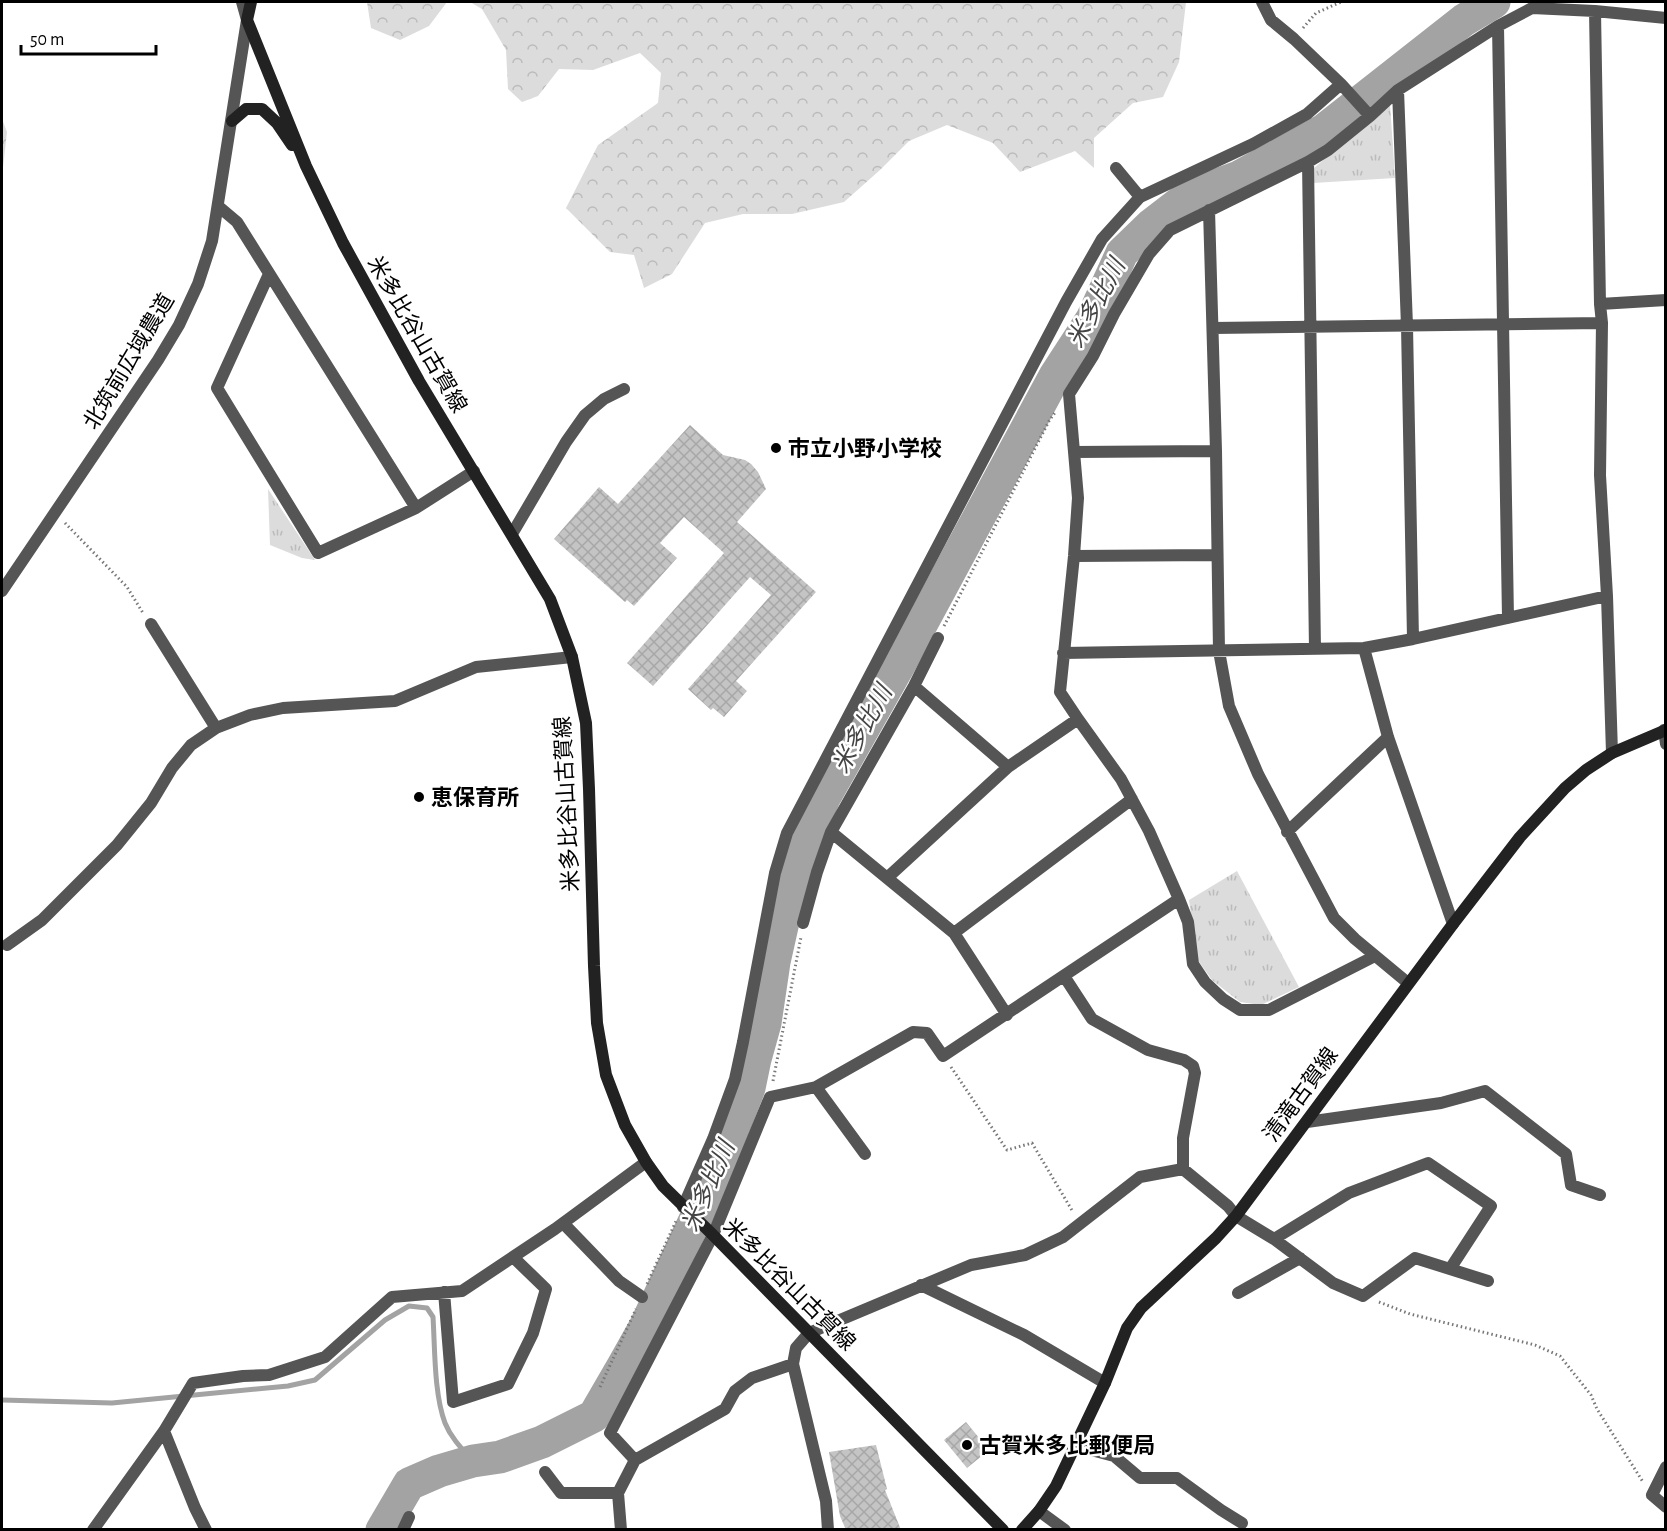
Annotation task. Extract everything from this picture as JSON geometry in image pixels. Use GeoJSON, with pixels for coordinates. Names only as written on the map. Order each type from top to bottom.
{"type":"FeatureCollection","features":[{"type":"Feature","properties":{"kind":"main road","name":"米多比谷山古賀線"},"geometry":{"type":"LineString","coordinates":[[250,2],[248,20],[306,166],[343,243],[419,381],[550,599],[572,657],[586,723],[597,1023],[606,1075],[625,1125],[663,1186],[1003,1530]]}},
{"type":"Feature","properties":{"kind":"main road"},"geometry":{"type":"LineString","coordinates":[[232,121],[246,109],[262,109],[277,123],[306,166]]}},
{"type":"Feature","properties":{"kind":"main road","name":"清滝古賀線"},"geometry":{"type":"LineString","coordinates":[[1022,1530],[1039,1511],[1056,1486],[1105,1383],[1127,1328],[1142,1308],[1236,1216],[1452,924],[1520,837],[1586,770],[1612,753],[1665,730]]}},
{"type":"Feature","properties":{"kind":"street"},"geometry":{"type":"LineString","coordinates":[[242,2],[248,20]]}},
{"type":"Feature","properties":{"kind":"street"},"geometry":{"type":"LineString","coordinates":[[1262,2],[1271,20],[1341,84],[1370,116]]}},
{"type":"Feature","properties":{"kind":"street"},"geometry":{"type":"LineString","coordinates":[[1375,956],[1269,1010],[1240,1010],[1223,999],[1205,981],[1193,964],[1188,922],[1149,831],[1121,779],[1060,692],[1078,498],[1069,394],[1093,356],[1114,314],[1149,254],[1170,230],[1328,150],[1398,90],[1498,26],[1532,8],[1665,18]]}},
{"type":"Feature","properties":{"kind":"street"},"geometry":{"type":"LineString","coordinates":[[1595,11],[1602,323],[1600,475],[1612,753]]}},
{"type":"Feature","properties":{"kind":"street","name":"北筑前広域農道"},"geometry":{"type":"LineString","coordinates":[[2,591],[158,360],[179,325],[198,284],[212,241],[248,20]]}},
{"type":"Feature","properties":{"kind":"street"},"geometry":{"type":"LineString","coordinates":[[1498,26],[1508,618]]}},
{"type":"Feature","properties":{"kind":"street"},"geometry":{"type":"LineString","coordinates":[[683,1207],[713,1139],[735,1079],[775,873],[788,833],[1066,303],[1102,239],[1140,197],[1253,144],[1307,114],[1341,84]]}},
{"type":"Feature","properties":{"kind":"street"},"geometry":{"type":"LineString","coordinates":[[1398,90],[1407,326],[1413,639]]}},
{"type":"Feature","properties":{"kind":"street"},"geometry":{"type":"LineString","coordinates":[[1308,162],[1315,649]]}},
{"type":"Feature","properties":{"kind":"street"},"geometry":{"type":"LineString","coordinates":[[1116,168],[1140,197]]}},
{"type":"Feature","properties":{"kind":"street"},"geometry":{"type":"LineString","coordinates":[[218,206],[237,222],[416,508]]}},
{"type":"Feature","properties":{"kind":"street"},"geometry":{"type":"LineString","coordinates":[[1209,210],[1219,651],[1229,706],[1258,774],[1334,918],[1355,939],[1408,983]]}},
{"type":"Feature","properties":{"kind":"street"},"geometry":{"type":"LineString","coordinates":[[269,274],[217,388],[318,553],[416,508],[474,471]]}},
{"type":"Feature","properties":{"kind":"street"},"geometry":{"type":"LineString","coordinates":[[1600,304],[1665,300]]}},
{"type":"Feature","properties":{"kind":"street"},"geometry":{"type":"LineString","coordinates":[[1213,328],[1602,323]]}},
{"type":"Feature","properties":{"kind":"street"},"geometry":{"type":"LineString","coordinates":[[512,534],[566,442],[585,415],[604,399],[624,389]]}},
{"type":"Feature","properties":{"kind":"street"},"geometry":{"type":"LineString","coordinates":[[1074,452],[1216,451]]}},
{"type":"Feature","properties":{"kind":"street"},"geometry":{"type":"LineString","coordinates":[[1074,556],[1216,555]]}},
{"type":"Feature","properties":{"kind":"street"},"geometry":{"type":"LineString","coordinates":[[1063,653],[1364,648],[1607,596]]}},
{"type":"Feature","properties":{"kind":"street"},"geometry":{"type":"LineString","coordinates":[[151,624],[216,728]]}},
{"type":"Feature","properties":{"kind":"street"},"geometry":{"type":"LineString","coordinates":[[803,923],[831,832],[914,686],[938,638]]}},
{"type":"Feature","properties":{"kind":"street"},"geometry":{"type":"LineString","coordinates":[[1364,648],[1388,737],[1452,924]]}},
{"type":"Feature","properties":{"kind":"street"},"geometry":{"type":"LineString","coordinates":[[7,945],[42,920],[117,845],[151,803],[172,768],[191,745],[216,728],[250,715],[284,708],[395,701],[476,668],[572,657]]}},
{"type":"Feature","properties":{"kind":"street"},"geometry":{"type":"LineString","coordinates":[[914,686],[1008,767]]}},
{"type":"Feature","properties":{"kind":"street"},"geometry":{"type":"LineString","coordinates":[[887,878],[1008,767],[1078,719]]}},
{"type":"Feature","properties":{"kind":"street"},"geometry":{"type":"LineString","coordinates":[[1665,730],[1665,744]]}},
{"type":"Feature","properties":{"kind":"street"},"geometry":{"type":"LineString","coordinates":[[1287,832],[1388,737]]}},
{"type":"Feature","properties":{"kind":"street"},"geometry":{"type":"LineString","coordinates":[[954,933],[1132,799]]}},
{"type":"Feature","properties":{"kind":"street"},"geometry":{"type":"LineString","coordinates":[[831,832],[954,933],[1007,1015]]}},
{"type":"Feature","properties":{"kind":"street"},"geometry":{"type":"LineString","coordinates":[[635,1460],[610,1433],[710,1233],[770,1097],[816,1087],[913,1032],[927,1033],[943,1056],[1179,899]]}},
{"type":"Feature","properties":{"kind":"street"},"geometry":{"type":"LineString","coordinates":[[1064,976],[1092,1018],[1148,1050],[1184,1060],[1193,1066],[1195,1073],[1183,1138],[1184,1169],[1228,1206],[1236,1216],[1274,1239],[1333,1283],[1364,1296],[1415,1258],[1488,1281]]}},
{"type":"Feature","properties":{"kind":"street"},"geometry":{"type":"LineString","coordinates":[[816,1087],[865,1154]]}},
{"type":"Feature","properties":{"kind":"street"},"geometry":{"type":"LineString","coordinates":[[1307,1122],[1441,1103],[1485,1091],[1566,1154],[1571,1185],[1600,1195]]}},
{"type":"Feature","properties":{"kind":"street"},"geometry":{"type":"LineString","coordinates":[[93,1530],[164,1431],[193,1383],[269,1375],[324,1357],[392,1297],[462,1291],[564,1223],[646,1162]]}},
{"type":"Feature","properties":{"kind":"street"},"geometry":{"type":"LineString","coordinates":[[1274,1239],[1349,1193],[1428,1163],[1491,1206],[1450,1269]]}},
{"type":"Feature","properties":{"kind":"street"},"geometry":{"type":"LineString","coordinates":[[828,1530],[826,1501],[793,1364],[796,1348],[809,1333],[971,1265],[1025,1255],[1063,1237],[1140,1177],[1184,1169]]}},
{"type":"Feature","properties":{"kind":"street"},"geometry":{"type":"LineString","coordinates":[[564,1223],[619,1281],[642,1297]]}},
{"type":"Feature","properties":{"kind":"street"},"geometry":{"type":"LineString","coordinates":[[444,1292],[453,1402],[508,1384],[533,1333],[546,1289],[513,1257]]}},
{"type":"Feature","properties":{"kind":"street"},"geometry":{"type":"LineString","coordinates":[[1238,1293],[1300,1258]]}},
{"type":"Feature","properties":{"kind":"street"},"geometry":{"type":"LineString","coordinates":[[921,1285],[1024,1335],[1105,1383]]}},
{"type":"Feature","properties":{"kind":"street"},"geometry":{"type":"LineString","coordinates":[[621,1530],[618,1492],[635,1460],[725,1409],[735,1391],[752,1378],[793,1364]]}},
{"type":"Feature","properties":{"kind":"street"},"geometry":{"type":"LineString","coordinates":[[164,1431],[206,1530]]}},
{"type":"Feature","properties":{"kind":"street"},"geometry":{"type":"LineString","coordinates":[[1076,1446],[1114,1456],[1140,1478],[1178,1478],[1242,1523]]}},
{"type":"Feature","properties":{"kind":"street"},"geometry":{"type":"LineString","coordinates":[[1665,1467],[1652,1495],[1665,1507]]}},
{"type":"Feature","properties":{"kind":"street"},"geometry":{"type":"LineString","coordinates":[[545,1472],[561,1493],[618,1492]]}},
{"type":"Feature","properties":{"kind":"street"},"geometry":{"type":"LineString","coordinates":[[1039,1511],[1065,1530]]}},
{"type":"Feature","properties":{"kind":"street"},"geometry":{"type":"LineString","coordinates":[[403,1530],[410,1517]]}},
{"type":"Feature","properties":{"kind":"path"},"geometry":{"type":"LineString","coordinates":[[1294,39],[1316,13],[1341,2]]}},
{"type":"Feature","properties":{"kind":"path"},"geometry":{"type":"LineString","coordinates":[[938,638],[1049,421],[1069,394]]}},
{"type":"Feature","properties":{"kind":"path"},"geometry":{"type":"LineString","coordinates":[[55,514],[127,587],[151,624]]}},
{"type":"Feature","properties":{"kind":"path"},"geometry":{"type":"LineString","coordinates":[[770,1097],[803,923]]}},
{"type":"Feature","properties":{"kind":"path"},"geometry":{"type":"LineString","coordinates":[[943,1056],[1007,1150],[1032,1143],[1080,1224]]}},
{"type":"Feature","properties":{"kind":"path"},"geometry":{"type":"LineString","coordinates":[[1364,1296],[1410,1314],[1535,1345],[1560,1356],[1592,1395],[1597,1409],[1652,1495]]}},
{"type":"Feature","properties":{"kind":"green space"},"geometry":{"type":"Polygon","coordinates":[[[367,2],[447,2],[429,26],[400,40],[371,28],[367,2]]]}},
{"type":"Feature","properties":{"kind":"green space"},"geometry":{"type":"Polygon","coordinates":[[[470,2],[1186,2],[1179,62],[1163,97],[1133,103],[1094,138],[1094,168],[1075,151],[1020,172],[993,143],[947,125],[909,141],[844,202],[792,214],[743,214],[705,223],[672,274],[644,288],[634,255],[610,252],[566,208],[598,145],[658,103],[661,73],[640,53],[593,70],[559,69],[538,96],[522,102],[508,89],[506,50],[482,9],[470,2]]]}},
{"type":"Feature","properties":{"kind":"green space"},"geometry":{"type":"Polygon","coordinates":[[[1390,104],[1395,178],[1313,183],[1314,168],[1390,104]]]}},
{"type":"Feature","properties":{"kind":"green space"},"geometry":{"type":"Polygon","coordinates":[[[2,119],[7,132],[2,176],[2,119]]]}},
{"type":"Feature","properties":{"kind":"green space"},"geometry":{"type":"Polygon","coordinates":[[[268,489],[315,560],[302,558],[270,545],[268,489]]]}},
{"type":"Feature","properties":{"kind":"green space"},"geometry":{"type":"Polygon","coordinates":[[[1237,871],[1299,987],[1261,1005],[1240,1002],[1212,980],[1197,959],[1189,900],[1237,871]]]}},
{"type":"Feature","properties":{"kind":"building"},"geometry":{"type":"Polygon","coordinates":[[[690,425],[723,455],[745,460],[758,472],[766,489],[737,522],[816,592],[736,681],[747,691],[724,717],[713,708],[711,710],[688,689],[771,595],[750,577],[653,686],[627,663],[724,553],[684,517],[660,543],[677,558],[634,606],[627,600],[625,602],[554,539],[599,487],[618,504],[690,425]]]}},
{"type":"Feature","properties":{"kind":"building","name":"古賀米多比郵便局"},"geometry":{"type":"Polygon","coordinates":[[[966,1422],[989,1450],[967,1468],[944,1440],[966,1422]]]}},
{"type":"Feature","properties":{"kind":"building"},"geometry":{"type":"Polygon","coordinates":[[[876,1445],[887,1489],[885,1490],[901,1530],[846,1530],[840,1516],[829,1452],[876,1445]]]}},
{"type":"Feature","properties":{"kind":"waterway","name":"米多比川"},"geometry":{"type":"LineString","coordinates":[[382,1530],[409,1484],[439,1471],[473,1461],[500,1457],[542,1442],[594,1416],[623,1366],[646,1325],[709,1190],[749,1088],[765,1023],[774,962],[787,904],[800,854],[824,798],[902,660],[1055,376],[1092,319],[1122,253],[1151,225],[1190,195],[1239,177],[1324,130],[1464,20],[1494,2]]}},
{"type":"Feature","properties":{"kind":"waterway"},"geometry":{"type":"LineString","coordinates":[[2,1400],[112,1403],[288,1386],[315,1380],[385,1320],[409,1306],[427,1308],[433,1317],[441,1411],[450,1434],[473,1461]]}},
{"type":"Feature","properties":{"kind":"place","name":"市立小野小学校"},"geometry":{"type":"Point","coordinates":[776,448]}},
{"type":"Feature","properties":{"kind":"place","name":"恵保育所"},"geometry":{"type":"Point","coordinates":[419,797]}},
{"type":"Feature","properties":{"kind":"place","name":"古賀米多比郵便局"},"geometry":{"type":"Point","coordinates":[967,1445]}}]}
